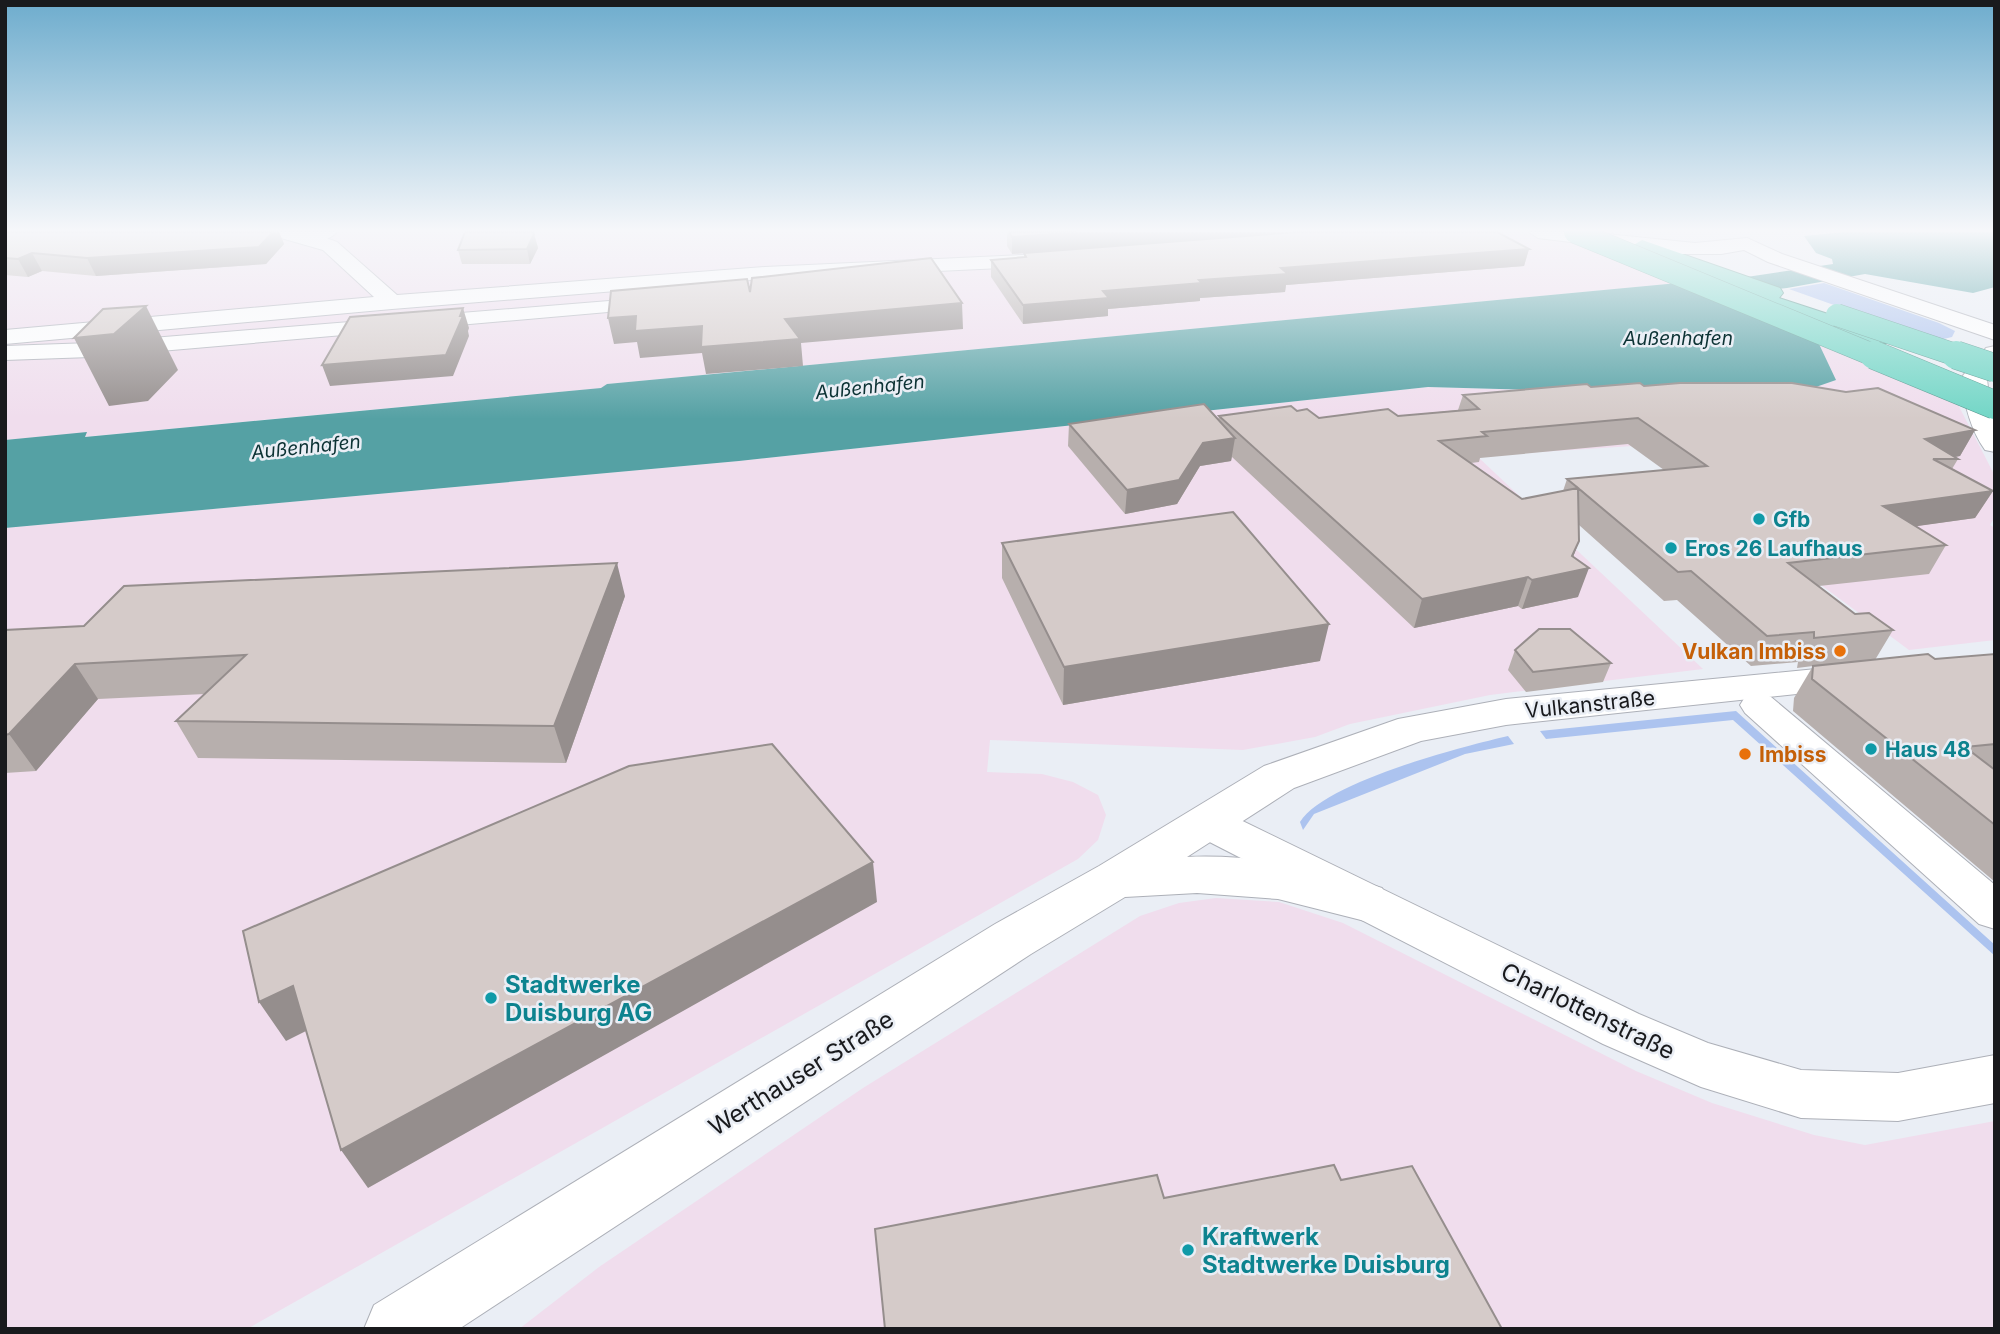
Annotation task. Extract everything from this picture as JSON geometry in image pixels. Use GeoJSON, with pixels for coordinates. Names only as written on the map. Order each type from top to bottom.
{"type":"FeatureCollection","features":[{"type":"Feature","properties":{"kind":"highway"},"geometry":{"type":"LineString","coordinates":[[1736,294],[1995,405]]}},
{"type":"Feature","properties":{"kind":"highway"},"geometry":{"type":"LineString","coordinates":[[1748,294],[1953,363]]}},
{"type":"Feature","properties":{"kind":"highway"},"geometry":{"type":"LineString","coordinates":[[1773,294],[1995,368]]}},
{"type":"Feature","properties":{"kind":"highway"},"geometry":{"type":"LineString","coordinates":[[1833,314],[1995,379]]}},
{"type":"Feature","properties":{"kind":"street"},"geometry":{"type":"LineString","coordinates":[[383,294],[391,302]]}},
{"type":"Feature","properties":{"kind":"street"},"geometry":{"type":"LineString","coordinates":[[5,337],[491,294]]}},
{"type":"Feature","properties":{"kind":"street"},"geometry":{"type":"LineString","coordinates":[[1880,294],[1995,333]]}},
{"type":"Feature","properties":{"kind":"street"},"geometry":{"type":"LineString","coordinates":[[5,353],[91,350],[683,301]]}},
{"type":"Feature","properties":{"kind":"street"},"geometry":{"type":"LineString","coordinates":[[1995,353],[1974,377],[1977,404],[1995,444]]}},
{"type":"Feature","properties":{"kind":"street","name":"Vulkanstraße"},"geometry":{"type":"LineString","coordinates":[[1207,822],[1279,777],[1413,729],[1506,712],[1888,674]]}},
{"type":"Feature","properties":{"kind":"street"},"geometry":{"type":"LineString","coordinates":[[1758,705],[1995,911]]}},
{"type":"Feature","properties":{"kind":"street","name":"Werthauser Straße"},"geometry":{"type":"LineString","coordinates":[[398,1329],[1013,939],[1116,880],[1207,822]]}},
{"type":"Feature","properties":{"kind":"street","name":"Charlottenstraße"},"geometry":{"type":"LineString","coordinates":[[1207,822],[1621,1029],[1700,1064],[1801,1094],[1898,1097],[1995,1079]]}},
{"type":"Feature","properties":{"kind":"street"},"geometry":{"type":"LineString","coordinates":[[1116,880],[1197,875],[1278,881],[1365,902]]}},
{"type":"Feature","properties":{"kind":"shaded area"},"geometry":{"type":"Polygon","coordinates":[[[5,294],[1559,294],[607,384],[602,388],[83,437],[86,433],[5,440],[5,294]]]}},
{"type":"Feature","properties":{"kind":"shaded area"},"geometry":{"type":"Polygon","coordinates":[[[1804,294],[1856,294],[1955,331],[1952,337],[1935,341],[1804,294]]]}},
{"type":"Feature","properties":{"kind":"shaded area"},"geometry":{"type":"Polygon","coordinates":[[[1819,344],[1952,393],[1995,476],[1995,517],[1990,525],[1995,528],[1995,640],[1909,650],[1633,446],[1477,456],[1703,669],[1490,695],[1350,724],[1315,737],[1243,750],[990,740],[987,772],[1042,774],[1073,782],[1098,795],[1106,815],[1098,840],[1078,859],[247,1329],[5,1329],[5,528],[739,461],[1428,387],[1787,397],[1819,344]]]}},
{"type":"Feature","properties":{"kind":"shaded area"},"geometry":{"type":"Polygon","coordinates":[[[1736,711],[1995,945],[1995,956],[1733,720],[1546,739],[1540,731],[1736,711]]]}},
{"type":"Feature","properties":{"kind":"shaded area"},"geometry":{"type":"Polygon","coordinates":[[[1508,736],[1514,744],[1465,754],[1314,814],[1303,830],[1300,822],[1314,807],[1364,780],[1428,757],[1508,736]]]}},
{"type":"Feature","properties":{"kind":"shaded area"},"geometry":{"type":"Polygon","coordinates":[[[1216,898],[1279,902],[1343,923],[1636,1071],[1712,1103],[1814,1135],[1865,1145],[1995,1121],[1995,1329],[519,1329],[599,1267],[863,1088],[1140,916],[1179,903],[1216,898]]]}},
{"type":"Feature","properties":{"kind":"water","name":"Außenhafen"},"geometry":{"type":"Polygon","coordinates":[[[1559,294],[1736,294],[1722,296],[1819,344],[1836,380],[1787,397],[1428,387],[739,461],[5,528],[5,440],[87,432],[85,437],[601,388],[607,384],[1559,294]]]}},
{"type":"Feature","properties":{"kind":"building"},"geometry":{"type":"Polygon","coordinates":[[[611,294],[956,294],[962,303],[785,319],[800,339],[701,347],[702,326],[635,331],[636,316],[608,318],[611,294]]]}},
{"type":"Feature","properties":{"kind":"building"},"geometry":{"type":"Polygon","coordinates":[[[1015,294],[1106,294],[1109,298],[1023,305],[1015,294]]]}},
{"type":"Feature","properties":{"kind":"building"},"geometry":{"type":"Polygon","coordinates":[[[146,306],[114,334],[74,338],[103,309],[146,306]]]}},
{"type":"Feature","properties":{"kind":"building"},"geometry":{"type":"Polygon","coordinates":[[[463,308],[460,316],[463,316],[446,355],[322,365],[350,317],[463,308]]]}},
{"type":"Feature","properties":{"kind":"building"},"geometry":{"type":"Polygon","coordinates":[[[1640,383],[1644,386],[1680,383],[1792,383],[1846,392],[1878,388],[1975,430],[1925,439],[1958,459],[1933,459],[1993,491],[1883,506],[1946,545],[1788,563],[1855,614],[1869,613],[1893,630],[1814,638],[1814,632],[1767,636],[1691,571],[1678,572],[1578,488],[1579,541],[1572,556],[1589,568],[1532,580],[1528,577],[1422,599],[1219,416],[1291,406],[1297,411],[1307,409],[1319,418],[1388,409],[1398,416],[1479,409],[1463,395],[1587,384],[1591,387],[1640,383]],[[1638,418],[1482,432],[1487,436],[1439,441],[1522,499],[1578,488],[1567,479],[1707,466],[1638,418]]]}},
{"type":"Feature","properties":{"kind":"building"},"geometry":{"type":"Polygon","coordinates":[[[1204,404],[1235,438],[1203,443],[1179,480],[1127,490],[1069,424],[1204,404]]]}},
{"type":"Feature","properties":{"kind":"building"},"geometry":{"type":"Polygon","coordinates":[[[1233,512],[1329,624],[1064,667],[1002,543],[1233,512]]]}},
{"type":"Feature","properties":{"kind":"building"},"geometry":{"type":"Polygon","coordinates":[[[617,563],[554,726],[176,721],[246,655],[75,664],[9,734],[5,735],[5,630],[84,626],[124,586],[617,563]]]}},
{"type":"Feature","properties":{"kind":"building"},"geometry":{"type":"Polygon","coordinates":[[[1539,629],[1570,629],[1611,663],[1533,672],[1515,650],[1539,629]]]}},
{"type":"Feature","properties":{"kind":"building"},"geometry":{"type":"Polygon","coordinates":[[[1928,654],[1935,659],[1995,654],[1995,744],[1965,747],[1995,770],[1995,825],[1812,679],[1813,666],[1928,654]]]}},
{"type":"Feature","properties":{"kind":"building","name":"Stadtwerke Duisburg AG"},"geometry":{"type":"Polygon","coordinates":[[[772,744],[873,862],[341,1150],[293,986],[259,1002],[243,931],[629,766],[772,744]]]}},
{"type":"Feature","properties":{"kind":"building","name":"Kraftwerk Stadtwerke Duisburg"},"geometry":{"type":"Polygon","coordinates":[[[1334,1165],[1341,1180],[1412,1166],[1502,1329],[885,1329],[875,1229],[1157,1175],[1164,1198],[1334,1165]]]}},
{"type":"Feature","properties":{"kind":"place","name":"Gfb"},"geometry":{"type":"Point","coordinates":[1759,519]}},
{"type":"Feature","properties":{"kind":"place","name":"Eros 26 Laufhaus"},"geometry":{"type":"Point","coordinates":[1671,548]}},
{"type":"Feature","properties":{"kind":"place","name":"Vulkan Imbiss"},"geometry":{"type":"Point","coordinates":[1840,651]}},
{"type":"Feature","properties":{"kind":"place","name":"Haus 48"},"geometry":{"type":"Point","coordinates":[1871,749]}},
{"type":"Feature","properties":{"kind":"place","name":"Imbiss"},"geometry":{"type":"Point","coordinates":[1745,754]}},
{"type":"Feature","properties":{"kind":"place","name":"Stadtwerke Duisburg AG"},"geometry":{"type":"Point","coordinates":[491,998]}},
{"type":"Feature","properties":{"kind":"place","name":"Kraftwerk Stadtwerke Duisburg"},"geometry":{"type":"Point","coordinates":[1188,1250]}}]}
